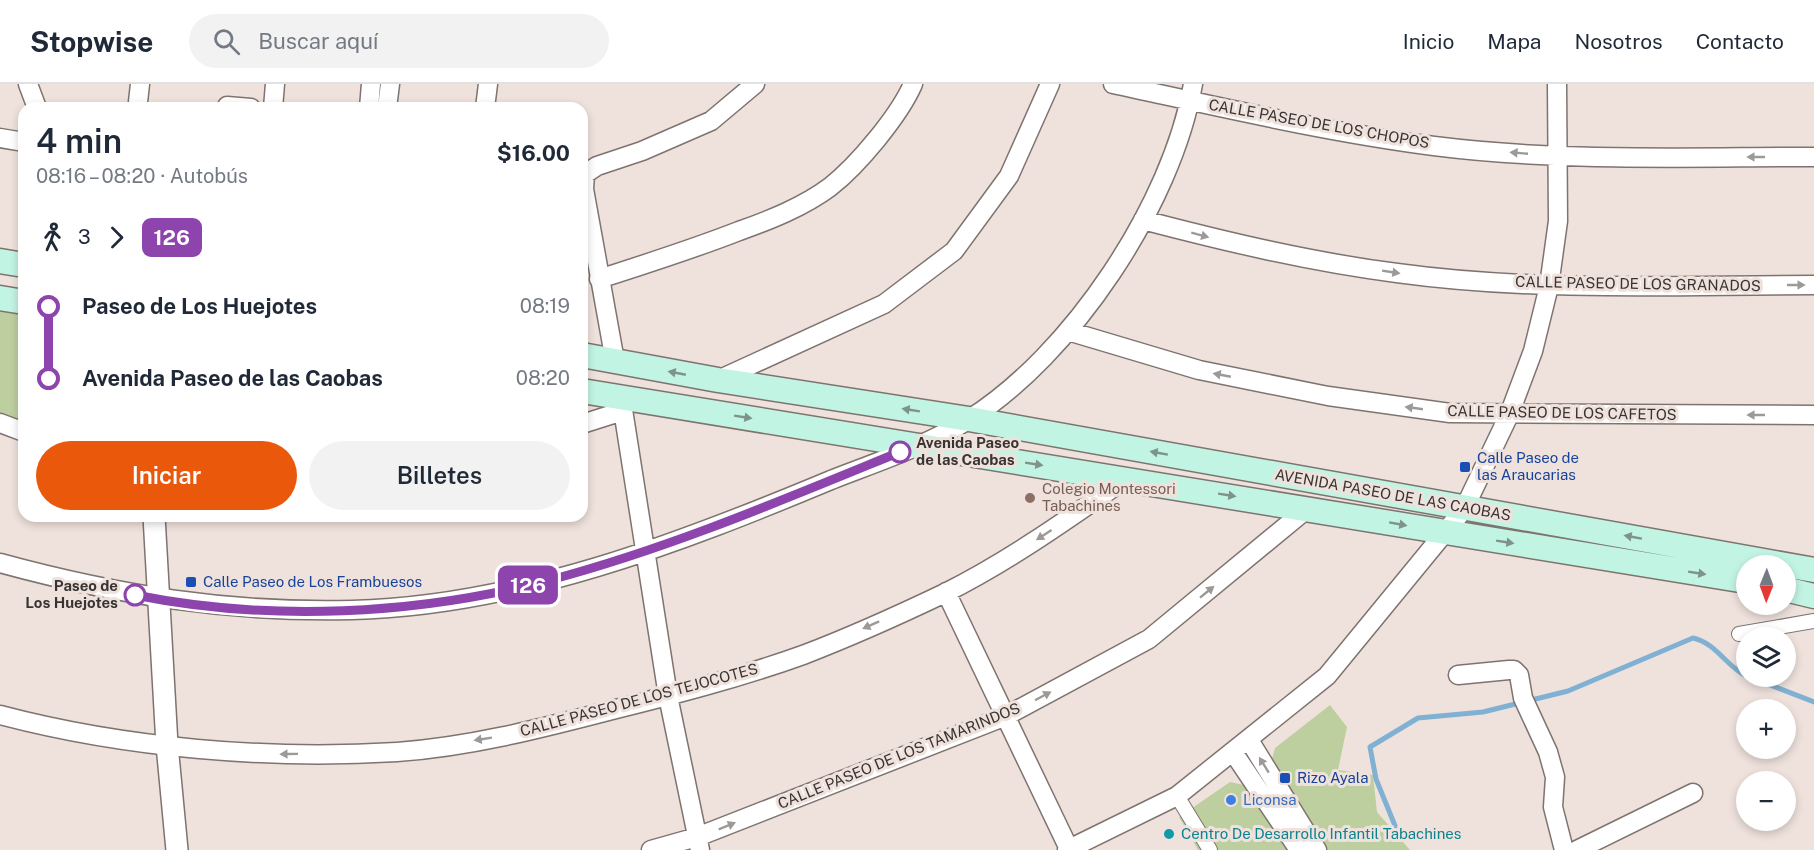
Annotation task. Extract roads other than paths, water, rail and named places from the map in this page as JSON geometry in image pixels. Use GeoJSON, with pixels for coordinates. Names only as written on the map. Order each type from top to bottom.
{"type":"FeatureCollection","features":[{"type":"Feature","properties":{"kind":"main road"},"geometry":{"type":"LineString","coordinates":[[0,261],[18,264]]}},
{"type":"Feature","properties":{"kind":"main road"},"geometry":{"type":"LineString","coordinates":[[0,298],[18,301]]}},
{"type":"Feature","properties":{"kind":"main road","name":"AVENIDA PASEO DE LAS CAOBAS"},"geometry":{"type":"LineString","coordinates":[[588,356],[718,380],[969,419],[1814,570]]}},
{"type":"Feature","properties":{"kind":"main road","name":"AVENIDA PASEO DE LAS CAOBAS"},"geometry":{"type":"LineString","coordinates":[[588,393],[622,404],[1127,478],[1736,579]]}},
{"type":"Feature","properties":{"kind":"main road"},"geometry":{"type":"LineString","coordinates":[[1796,592],[1814,596]]}},
{"type":"Feature","properties":{"kind":"street"},"geometry":{"type":"LineString","coordinates":[[28,84],[35,102]]}},
{"type":"Feature","properties":{"kind":"street"},"geometry":{"type":"LineString","coordinates":[[274,102],[275,84]]}},
{"type":"Feature","properties":{"kind":"street"},"geometry":{"type":"LineString","coordinates":[[370,102],[371,84]]}},
{"type":"Feature","properties":{"kind":"street"},"geometry":{"type":"LineString","coordinates":[[388,102],[390,84]]}},
{"type":"Feature","properties":{"kind":"street"},"geometry":{"type":"LineString","coordinates":[[486,102],[488,84]]}},
{"type":"Feature","properties":{"kind":"street"},"geometry":{"type":"LineString","coordinates":[[588,172],[597,166],[642,152],[711,121],[755,84]]}},
{"type":"Feature","properties":{"kind":"street"},"geometry":{"type":"LineString","coordinates":[[600,279],[683,253],[779,216],[830,187],[873,142],[905,101],[913,84]]}},
{"type":"Feature","properties":{"kind":"street"},"geometry":{"type":"LineString","coordinates":[[718,380],[885,304],[954,251],[1008,176],[1050,84]]}},
{"type":"Feature","properties":{"kind":"street","name":"CALLE PASEO DE LOS CHOPOS"},"geometry":{"type":"LineString","coordinates":[[1113,84],[1192,92],[1320,128],[1435,146],[1559,156],[1814,157]]}},
{"type":"Feature","properties":{"kind":"street"},"geometry":{"type":"LineString","coordinates":[[946,592],[1068,850],[1177,796],[1326,676],[1464,509],[1509,415],[1533,351],[1549,286],[1558,221],[1557,84]]}},
{"type":"Feature","properties":{"kind":"street"},"geometry":{"type":"LineString","coordinates":[[0,563],[58,579],[159,600],[257,610],[356,610],[453,600],[539,582],[712,528],[914,446],[969,419],[1018,381],[1068,331],[1111,274],[1143,220],[1172,158],[1192,92]]}},
{"type":"Feature","properties":{"kind":"street"},"geometry":{"type":"LineString","coordinates":[[0,138],[18,141]]}},
{"type":"Feature","properties":{"kind":"street"},"geometry":{"type":"LineString","coordinates":[[588,212],[615,361]]}},
{"type":"Feature","properties":{"kind":"street","name":"CALLE PASEO DE LOS GRANADOS"},"geometry":{"type":"LineString","coordinates":[[1143,220],[1255,249],[1397,273],[1549,286],[1814,285]]}},
{"type":"Feature","properties":{"kind":"street","name":"CALLE PASEO DE LOS CAFETOS"},"geometry":{"type":"LineString","coordinates":[[1068,331],[1199,370],[1328,396],[1450,413],[1814,415]]}},
{"type":"Feature","properties":{"kind":"street"},"geometry":{"type":"LineString","coordinates":[[588,421],[622,404],[643,550],[668,696],[698,844]]}},
{"type":"Feature","properties":{"kind":"street"},"geometry":{"type":"LineString","coordinates":[[0,423],[18,430]]}},
{"type":"Feature","properties":{"kind":"street","name":"CALLE PASEO DE LOS TEJOCOTES"},"geometry":{"type":"LineString","coordinates":[[0,715],[36,725],[168,745],[281,754],[398,752],[525,733],[668,696],[803,655],[946,592],[1041,538],[1127,478]]}},
{"type":"Feature","properties":{"kind":"street","name":"CALLE PASEO DE LOS TAMARINDOS"},"geometry":{"type":"LineString","coordinates":[[651,850],[698,844],[1006,716],[1149,639],[1308,508]]}},
{"type":"Feature","properties":{"kind":"street"},"geometry":{"type":"LineString","coordinates":[[154,522],[177,850]]}},
{"type":"Feature","properties":{"kind":"street"},"geometry":{"type":"LineString","coordinates":[[1779,627],[1814,621]]}},
{"type":"Feature","properties":{"kind":"street"},"geometry":{"type":"LineString","coordinates":[[1458,675],[1514,670],[1519,675],[1523,698],[1544,739],[1555,777],[1553,807],[1564,850]]}},
{"type":"Feature","properties":{"kind":"street"},"geometry":{"type":"LineString","coordinates":[[1249,740],[1317,850]]}},
{"type":"Feature","properties":{"kind":"street"},"geometry":{"type":"LineString","coordinates":[[1233,752],[1299,850]]}},
{"type":"Feature","properties":{"kind":"street"},"geometry":{"type":"LineString","coordinates":[[1577,850],[1693,793]]}},
{"type":"Feature","properties":{"kind":"street"},"geometry":{"type":"LineString","coordinates":[[1177,796],[1210,850]]}},
{"type":"Feature","properties":{"kind":"waterway"},"geometry":{"type":"LineString","coordinates":[[1398,833],[1376,779],[1370,747],[1418,718],[1483,712],[1568,691],[1693,638],[1715,650],[1736,670]]}},
{"type":"Feature","properties":{"kind":"waterway"},"geometry":{"type":"LineString","coordinates":[[1775,687],[1814,702]]}},
{"type":"Feature","properties":{"kind":"place","name":"Avenida Paseo de las Caobas"},"geometry":{"type":"Point","coordinates":[900,452]}},
{"type":"Feature","properties":{"kind":"place","name":"Calle Paseo de las Araucarias"},"geometry":{"type":"Point","coordinates":[1465,467]}},
{"type":"Feature","properties":{"kind":"place","name":"Colegio Montessori Tabachines"},"geometry":{"type":"Point","coordinates":[1030,498]}},
{"type":"Feature","properties":{"kind":"place","name":"Calle Paseo de Los Frambuesos"},"geometry":{"type":"Point","coordinates":[191,582]}},
{"type":"Feature","properties":{"kind":"place","name":"Paseo de Los Huejotes"},"geometry":{"type":"Point","coordinates":[135,595]}},
{"type":"Feature","properties":{"kind":"place","name":"Rizo Ayala"},"geometry":{"type":"Point","coordinates":[1285,778]}},
{"type":"Feature","properties":{"kind":"place","name":"Liconsa"},"geometry":{"type":"Point","coordinates":[1231,800]}},
{"type":"Feature","properties":{"kind":"place","name":"Centro De Desarrollo Infantil Tabachines"},"geometry":{"type":"Point","coordinates":[1169,834]}}]}
